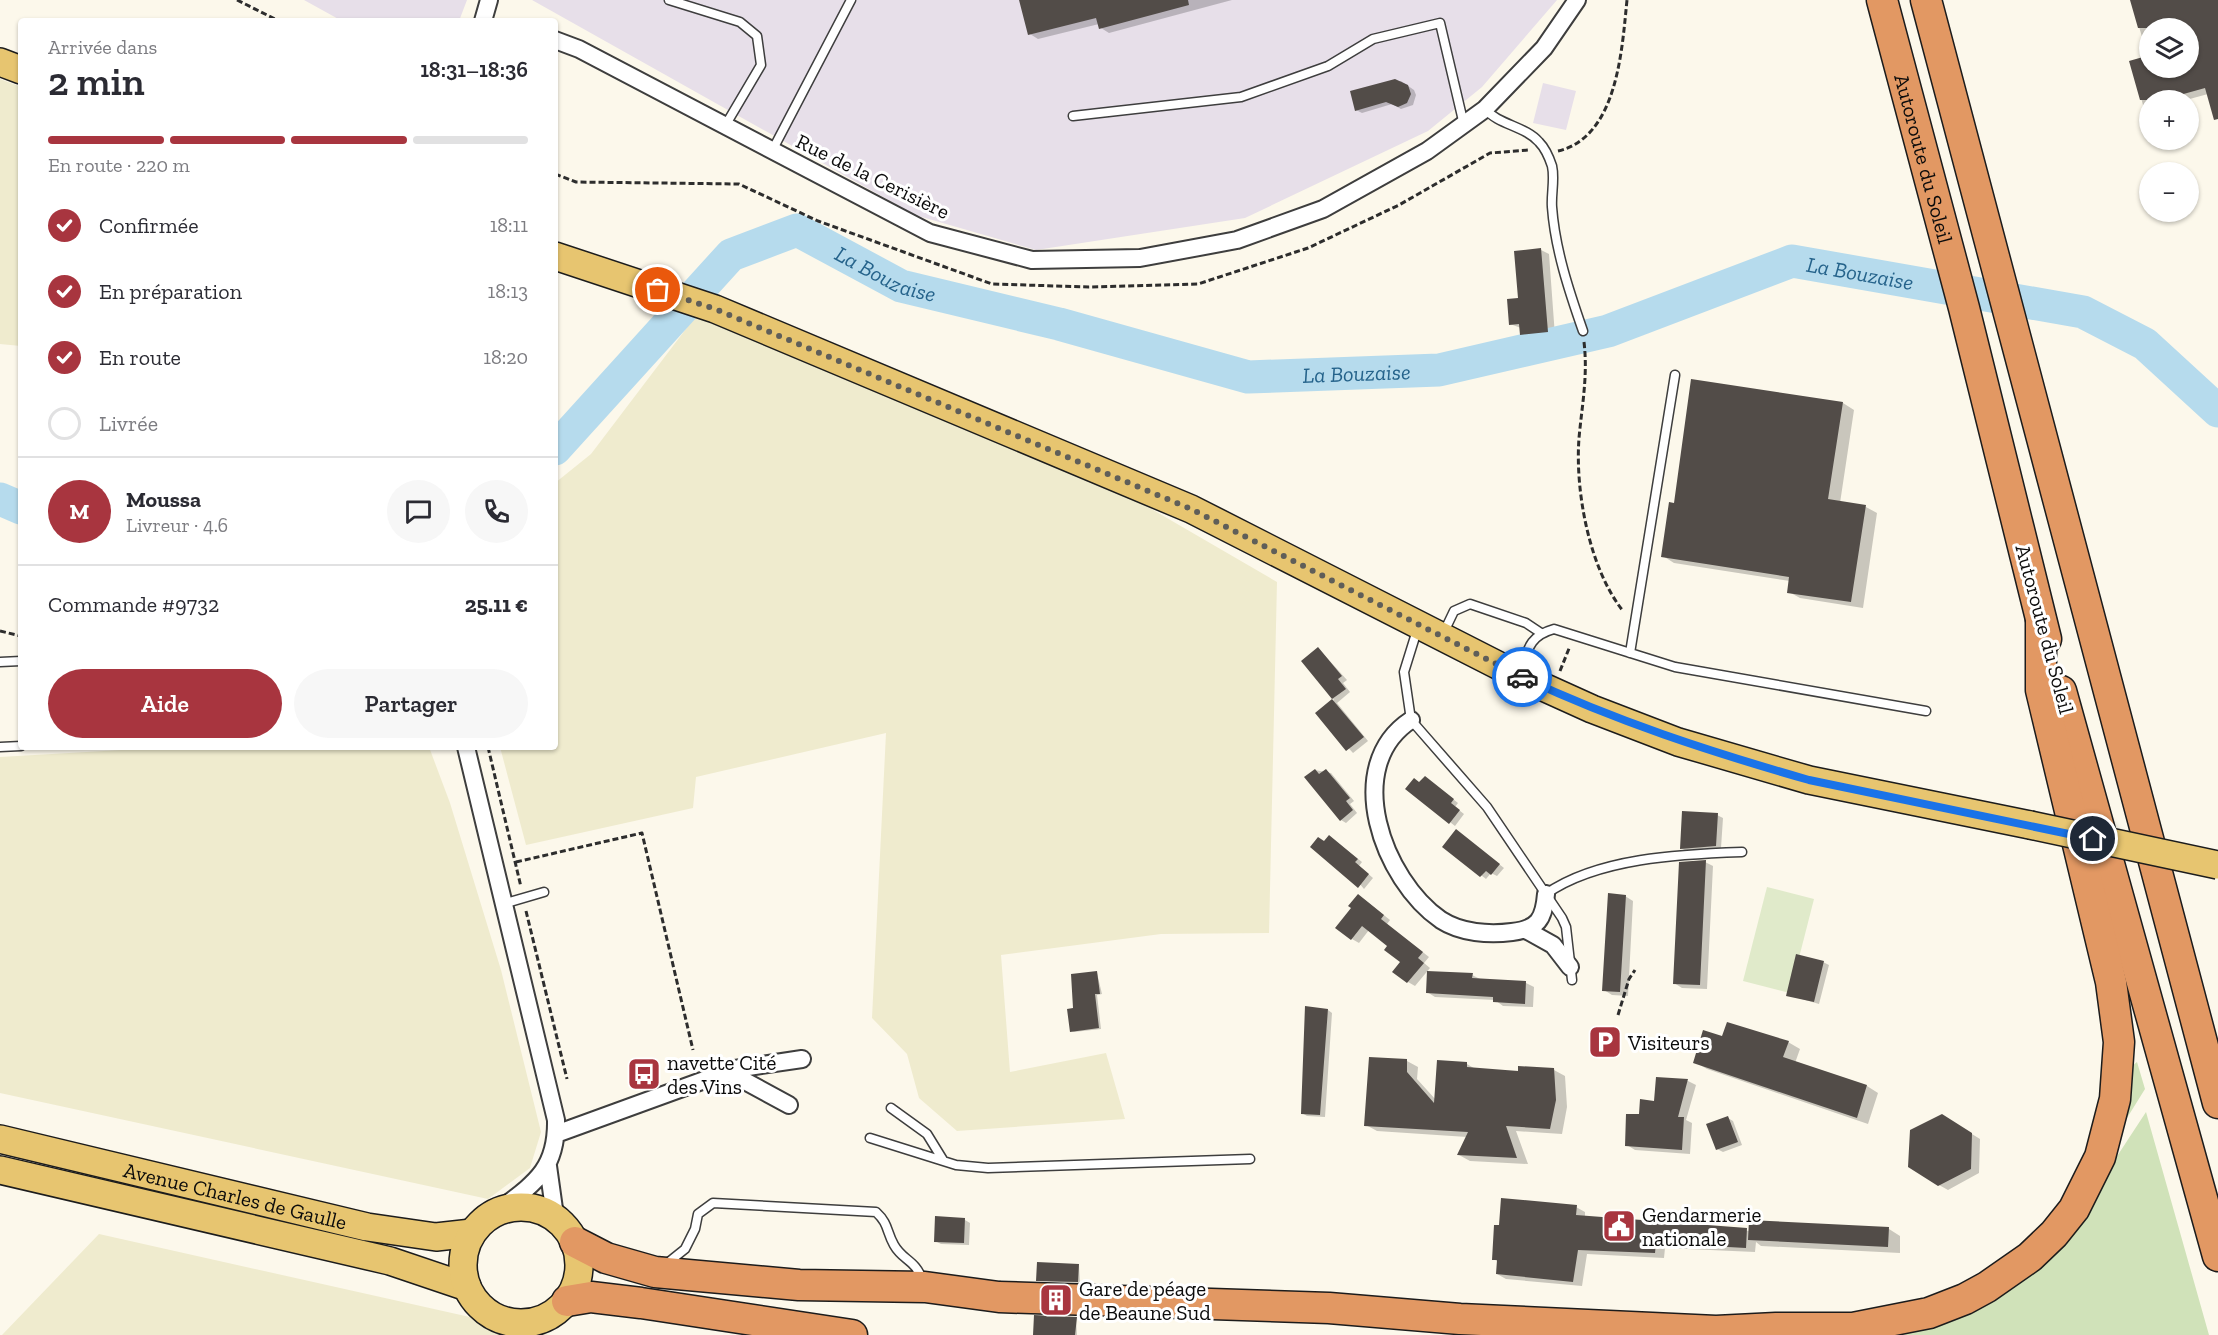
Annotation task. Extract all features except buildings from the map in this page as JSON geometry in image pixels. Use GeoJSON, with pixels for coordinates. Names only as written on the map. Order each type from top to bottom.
{"type":"FeatureCollection","features":[{"type":"Feature","properties":{"kind":"highway","name":"Autoroute du Soleil"},"geometry":{"type":"LineString","coordinates":[[1882,0],[1952,261],[2041,621],[2218,1256]]}},
{"type":"Feature","properties":{"kind":"highway","name":"Autoroute du Soleil"},"geometry":{"type":"LineString","coordinates":[[1926,0],[2010,325],[2218,1103]]}},
{"type":"Feature","properties":{"kind":"highway"},"geometry":{"type":"LineString","coordinates":[[575,1242],[606,1258],[655,1272],[799,1285],[925,1287],[999,1297],[1329,1308],[1460,1319],[1726,1333],[1776,1328],[1853,1328],[1929,1312],[1965,1299],[1987,1287],[2030,1257],[2067,1217],[2089,1183],[2100,1157],[2112,1117],[2118,1072],[2119,1042],[2111,982],[2041,690],[2041,621]]}},
{"type":"Feature","properties":{"kind":"highway"},"geometry":{"type":"LineString","coordinates":[[567,1301],[591,1297],[641,1303],[847,1335]]}},
{"type":"Feature","properties":{"kind":"main road"},"geometry":{"type":"LineString","coordinates":[[0,62],[18,69]]}},
{"type":"Feature","properties":{"kind":"main road"},"geometry":{"type":"LineString","coordinates":[[558,257],[715,309],[1191,509],[1519,676],[1592,709],[1678,741],[1809,780],[2218,865]]}},
{"type":"Feature","properties":{"kind":"main road","name":"Avenue Charles de Gaulle"},"geometry":{"type":"LineString","coordinates":[[0,1139],[367,1227],[436,1237],[472,1233]]}},
{"type":"Feature","properties":{"kind":"main road","name":"Avenue Charles de Gaulle"},"geometry":{"type":"LineString","coordinates":[[0,1170],[390,1261],[467,1287]]}},
{"type":"Feature","properties":{"kind":"main road"},"geometry":{"type":"LineString","coordinates":[[528,1207],[555,1216],[567,1228],[575,1242],[579,1254],[578,1279],[567,1301],[543,1319],[513,1322],[486,1311],[467,1287],[463,1260],[472,1233],[484,1220],[500,1210],[528,1207]]}},
{"type":"Feature","properties":{"kind":"street"},"geometry":{"type":"LineString","coordinates":[[488,18],[489,0]]}},
{"type":"Feature","properties":{"kind":"street","name":"Rue de la Cerisière"},"geometry":{"type":"LineString","coordinates":[[558,41],[579,49],[930,233],[1032,260],[1140,258],[1237,240],[1323,209],[1427,151],[1485,109],[1544,48],[1576,0]]}},
{"type":"Feature","properties":{"kind":"street"},"geometry":{"type":"LineString","coordinates":[[1411,720],[1395,730],[1387,742],[1374,779],[1375,804],[1382,837],[1409,889],[1443,921],[1465,930],[1492,934],[1526,930],[1542,920],[1546,894]]}},
{"type":"Feature","properties":{"kind":"street"},"geometry":{"type":"LineString","coordinates":[[467,750],[556,1120],[554,1152],[548,1166],[521,1194],[500,1210]]}},
{"type":"Feature","properties":{"kind":"street"},"geometry":{"type":"LineString","coordinates":[[1526,930],[1553,945],[1571,973]]}},
{"type":"Feature","properties":{"kind":"street"},"geometry":{"type":"LineString","coordinates":[[556,1134],[710,1078],[730,1073],[735,1069],[782,1064],[802,1059]]}},
{"type":"Feature","properties":{"kind":"street"},"geometry":{"type":"LineString","coordinates":[[730,1073],[762,1088],[789,1105]]}},
{"type":"Feature","properties":{"kind":"street"},"geometry":{"type":"LineString","coordinates":[[548,1166],[555,1216]]}},
{"type":"Feature","properties":{"kind":"lane"},"geometry":{"type":"LineString","coordinates":[[669,0],[740,22],[757,36],[761,65],[725,126]]}},
{"type":"Feature","properties":{"kind":"lane"},"geometry":{"type":"LineString","coordinates":[[772,151],[851,0]]}},
{"type":"Feature","properties":{"kind":"lane"},"geometry":{"type":"LineString","coordinates":[[1073,116],[1241,96],[1328,66],[1373,39],[1440,23],[1464,124]]}},
{"type":"Feature","properties":{"kind":"lane"},"geometry":{"type":"LineString","coordinates":[[1485,109],[1491,116],[1515,125],[1538,140],[1546,151],[1553,169],[1552,207],[1557,237],[1567,284],[1583,331]]}},
{"type":"Feature","properties":{"kind":"lane"},"geometry":{"type":"LineString","coordinates":[[1630,653],[1675,375]]}},
{"type":"Feature","properties":{"kind":"lane"},"geometry":{"type":"LineString","coordinates":[[1541,633],[1526,623],[1470,604],[1454,611],[1431,630],[1404,672],[1411,720],[1487,807],[1566,927],[1571,973]]}},
{"type":"Feature","properties":{"kind":"lane"},"geometry":{"type":"LineString","coordinates":[[1519,676],[1530,644],[1541,633],[1554,629],[1675,667],[1926,711]]}},
{"type":"Feature","properties":{"kind":"lane"},"geometry":{"type":"LineString","coordinates":[[0,662],[18,661]]}},
{"type":"Feature","properties":{"kind":"lane"},"geometry":{"type":"LineString","coordinates":[[0,747],[18,746]]}},
{"type":"Feature","properties":{"kind":"lane"},"geometry":{"type":"LineString","coordinates":[[1546,894],[1578,876],[1644,860],[1683,854],[1742,852]]}},
{"type":"Feature","properties":{"kind":"lane"},"geometry":{"type":"LineString","coordinates":[[504,904],[544,892]]}},
{"type":"Feature","properties":{"kind":"lane"},"geometry":{"type":"LineString","coordinates":[[891,1108],[927,1134],[943,1160]]}},
{"type":"Feature","properties":{"kind":"lane"},"geometry":{"type":"LineString","coordinates":[[870,1137],[928,1158],[956,1165],[988,1168],[1250,1159]]}},
{"type":"Feature","properties":{"kind":"lane"},"geometry":{"type":"LineString","coordinates":[[655,1272],[685,1249],[695,1229],[698,1214],[704,1208],[713,1203],[745,1203],[876,1212],[886,1221],[894,1246],[918,1267],[925,1287]]}},
{"type":"Feature","properties":{"kind":"path"},"geometry":{"type":"LineString","coordinates":[[237,0],[273,18]]}},
{"type":"Feature","properties":{"kind":"path"},"geometry":{"type":"LineString","coordinates":[[558,175],[576,182],[739,184],[818,221],[992,284],[1089,287],[1198,284],[1308,248],[1399,205],[1490,153],[1565,150],[1578,142],[1593,127],[1611,98],[1620,66],[1627,0]]}},
{"type":"Feature","properties":{"kind":"path"},"geometry":{"type":"LineString","coordinates":[[1583,331],[1587,366],[1579,437],[1578,477],[1586,522],[1602,574],[1618,604],[1634,625]]}},
{"type":"Feature","properties":{"kind":"path"},"geometry":{"type":"LineString","coordinates":[[0,632],[18,635]]}},
{"type":"Feature","properties":{"kind":"path"},"geometry":{"type":"LineString","coordinates":[[489,750],[567,1079]]}},
{"type":"Feature","properties":{"kind":"path"},"geometry":{"type":"LineString","coordinates":[[516,862],[642,833],[693,1050]]}},
{"type":"Feature","properties":{"kind":"path"},"geometry":{"type":"LineString","coordinates":[[1618,1015],[1629,979],[1635,970]]}},
{"type":"Feature","properties":{"kind":"shaded area"},"geometry":{"type":"Polygon","coordinates":[[[304,0],[467,0],[460,18],[337,18],[304,0]]]}},
{"type":"Feature","properties":{"kind":"shaded area"},"geometry":{"type":"Polygon","coordinates":[[[532,0],[1557,0],[1482,87],[1428,131],[1245,218],[1036,250],[915,215],[532,0]]]}},
{"type":"Feature","properties":{"kind":"shaded area"},"geometry":{"type":"Polygon","coordinates":[[[0,79],[18,86],[18,346],[0,344],[0,79]]]}},
{"type":"Feature","properties":{"kind":"shaded area"},"geometry":{"type":"Polygon","coordinates":[[[1543,83],[1576,91],[1566,130],[1533,123],[1543,83]]]}},
{"type":"Feature","properties":{"kind":"shaded area"},"geometry":{"type":"Polygon","coordinates":[[[695,317],[1074,464],[1277,582],[1269,933],[1161,934],[1001,955],[1010,1072],[1106,1053],[1125,1119],[957,1131],[919,1098],[907,1054],[872,1018],[886,733],[696,777],[693,808],[526,845],[501,750],[558,750],[558,481],[591,454],[695,317]]]}},
{"type":"Feature","properties":{"kind":"shaded area"},"geometry":{"type":"Polygon","coordinates":[[[121,750],[430,750],[450,803],[501,970],[541,1132],[530,1168],[488,1199],[0,1093],[0,757],[121,750]]]}},
{"type":"Feature","properties":{"kind":"shaded area"},"geometry":{"type":"Polygon","coordinates":[[[99,1234],[550,1335],[2,1335],[99,1234]]]}},
{"type":"Feature","properties":{"kind":"green space"},"geometry":{"type":"Polygon","coordinates":[[[1767,887],[1814,899],[1790,993],[1743,981],[1767,887]]]}},
{"type":"Feature","properties":{"kind":"green space"},"geometry":{"type":"Polygon","coordinates":[[[2137,1062],[2145,1089],[2122,1126],[2127,1070],[2137,1062]]]}},
{"type":"Feature","properties":{"kind":"green space"},"geometry":{"type":"Polygon","coordinates":[[[2146,1112],[2209,1335],[1898,1335],[1897,1330],[1956,1315],[2108,1170],[2146,1112]]]}},
{"type":"Feature","properties":{"kind":"waterway","name":"La Bouzaise"},"geometry":{"type":"LineString","coordinates":[[558,446],[731,255],[797,230],[901,286],[1059,324],[1248,377],[1439,370],[1608,331],[1792,261],[2083,312],[2145,344],[2218,411]]}},
{"type":"Feature","properties":{"kind":"waterway","name":"La Bouzaise"},"geometry":{"type":"LineString","coordinates":[[0,499],[18,507]]}},
{"type":"Feature","properties":{"kind":"way so far"},"geometry":{"type":"LineString","coordinates":[[658,290],[715,309],[1191,509],[1522,677]]}},
{"type":"Feature","properties":{"kind":"place","name":"Visiteurs"},"geometry":{"type":"Point","coordinates":[1605,1042]}},
{"type":"Feature","properties":{"kind":"place","name":"navette Cité des Vins"},"geometry":{"type":"Point","coordinates":[644,1074]}},
{"type":"Feature","properties":{"kind":"place","name":"Gendarmerie nationale"},"geometry":{"type":"Point","coordinates":[1619,1226]}},
{"type":"Feature","properties":{"kind":"place","name":"Gare de péage de Beaune Sud"},"geometry":{"type":"Point","coordinates":[1056,1300]}},
{"type":"Feature","properties":{"kind":"route"},"geometry":{"type":"LineString","coordinates":[[1522,677],[1592,709],[1678,741],[1764,768],[1809,780],[2093,839]]}}]}
